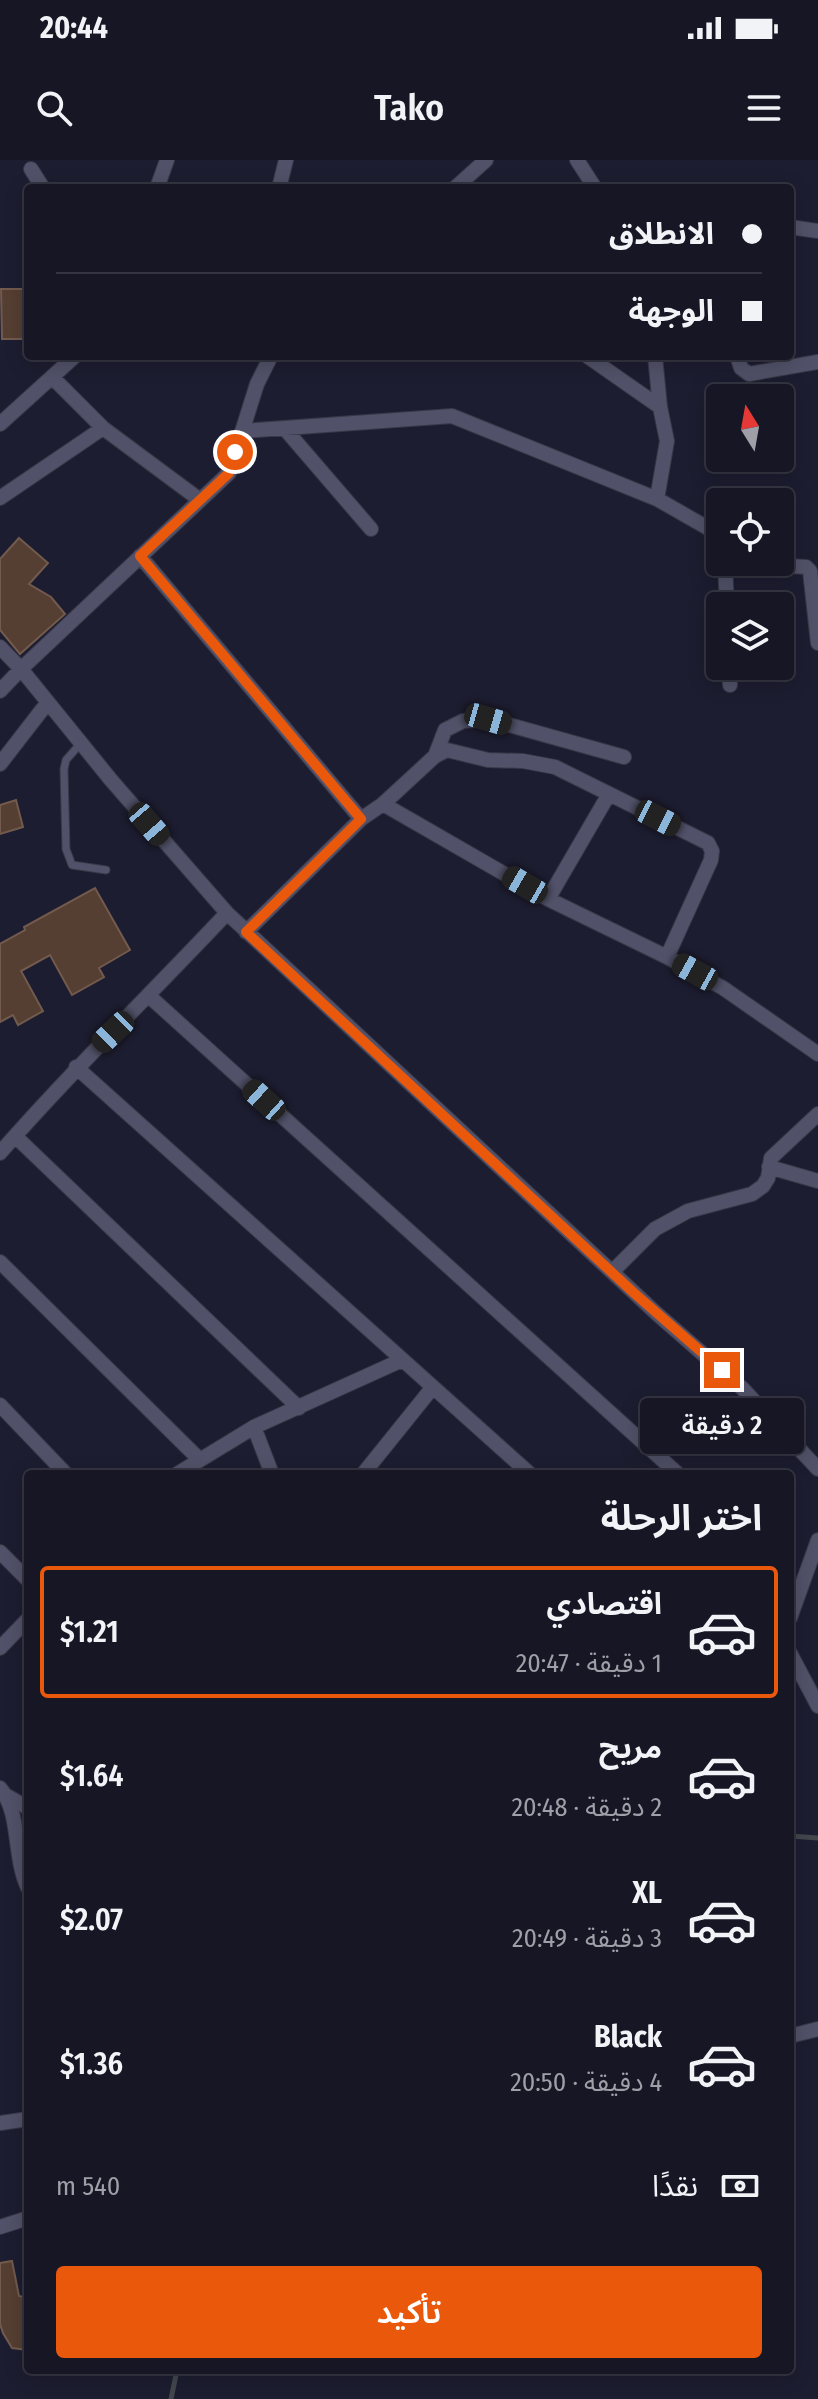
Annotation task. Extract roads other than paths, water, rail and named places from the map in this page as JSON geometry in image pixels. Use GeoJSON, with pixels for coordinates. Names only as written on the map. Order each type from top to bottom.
{"type":"FeatureCollection","features":[{"type":"Feature","properties":{"kind":"street"},"geometry":{"type":"LineString","coordinates":[[158,184],[167,160]]}},
{"type":"Feature","properties":{"kind":"street"},"geometry":{"type":"LineString","coordinates":[[280,184],[286,160]]}},
{"type":"Feature","properties":{"kind":"street"},"geometry":{"type":"LineString","coordinates":[[459,184],[486,160]]}},
{"type":"Feature","properties":{"kind":"street"},"geometry":{"type":"LineString","coordinates":[[577,160],[592,184]]}},
{"type":"Feature","properties":{"kind":"street"},"geometry":{"type":"LineString","coordinates":[[31,169],[40,184]]}},
{"type":"Feature","properties":{"kind":"street"},"geometry":{"type":"LineString","coordinates":[[794,228],[818,231]]}},
{"type":"Feature","properties":{"kind":"street"},"geometry":{"type":"LineString","coordinates":[[0,424],[71,360]]}},
{"type":"Feature","properties":{"kind":"street"},"geometry":{"type":"LineString","coordinates":[[0,691],[229,473],[266,360]]}},
{"type":"Feature","properties":{"kind":"street"},"geometry":{"type":"LineString","coordinates":[[593,360],[660,407]]}},
{"type":"Feature","properties":{"kind":"street"},"geometry":{"type":"LineString","coordinates":[[655,360],[667,441],[657,499]]}},
{"type":"Feature","properties":{"kind":"street"},"geometry":{"type":"LineString","coordinates":[[738,360],[741,368],[749,374],[818,362]]}},
{"type":"Feature","properties":{"kind":"street"},"geometry":{"type":"LineString","coordinates":[[52,377],[103,428],[200,500]]}},
{"type":"Feature","properties":{"kind":"street"},"geometry":{"type":"LineString","coordinates":[[242,431],[452,416],[657,499],[706,527]]}},
{"type":"Feature","properties":{"kind":"street"},"geometry":{"type":"LineString","coordinates":[[0,498],[103,428]]}},
{"type":"Feature","properties":{"kind":"street"},"geometry":{"type":"LineString","coordinates":[[285,429],[371,529]]}},
{"type":"Feature","properties":{"kind":"street"},"geometry":{"type":"LineString","coordinates":[[140,556],[361,819]]}},
{"type":"Feature","properties":{"kind":"street"},"geometry":{"type":"LineString","coordinates":[[794,566],[806,567],[810,571],[816,596],[818,643]]}},
{"type":"Feature","properties":{"kind":"street"},"geometry":{"type":"LineString","coordinates":[[0,647],[227,913],[612,1272],[743,1389],[818,1469]]}},
{"type":"Feature","properties":{"kind":"street"},"geometry":{"type":"LineString","coordinates":[[730,680],[730,685]]}},
{"type":"Feature","properties":{"kind":"street"},"geometry":{"type":"LineString","coordinates":[[0,764],[48,702]]}},
{"type":"Feature","properties":{"kind":"street"},"geometry":{"type":"LineString","coordinates":[[435,756],[445,730],[463,721],[488,719],[624,757]]}},
{"type":"Feature","properties":{"kind":"street"},"geometry":{"type":"LineString","coordinates":[[246,932],[361,819],[383,804],[435,756],[447,750],[488,760],[523,761],[555,767],[708,843],[712,851],[711,860],[667,957]]}},
{"type":"Feature","properties":{"kind":"street"},"geometry":{"type":"LineString","coordinates":[[548,899],[609,794]]}},
{"type":"Feature","properties":{"kind":"street"},"geometry":{"type":"LineString","coordinates":[[383,804],[548,899],[723,988],[818,1054]]}},
{"type":"Feature","properties":{"kind":"street"},"geometry":{"type":"LineString","coordinates":[[0,1153],[76,1067],[149,996],[227,913]]}},
{"type":"Feature","properties":{"kind":"street"},"geometry":{"type":"LineString","coordinates":[[149,996],[674,1470]]}},
{"type":"Feature","properties":{"kind":"street"},"geometry":{"type":"LineString","coordinates":[[76,1067],[526,1470]]}},
{"type":"Feature","properties":{"kind":"street"},"geometry":{"type":"LineString","coordinates":[[612,1272],[655,1229],[688,1211],[752,1194],[763,1186],[768,1178],[771,1158],[818,1114]]}},
{"type":"Feature","properties":{"kind":"street"},"geometry":{"type":"LineString","coordinates":[[15,1136],[299,1408]]}},
{"type":"Feature","properties":{"kind":"street"},"geometry":{"type":"LineString","coordinates":[[769,1167],[818,1181]]}},
{"type":"Feature","properties":{"kind":"street"},"geometry":{"type":"LineString","coordinates":[[0,1262],[199,1459]]}},
{"type":"Feature","properties":{"kind":"street"},"geometry":{"type":"LineString","coordinates":[[183,1470],[254,1427],[402,1360]]}},
{"type":"Feature","properties":{"kind":"street"},"geometry":{"type":"LineString","coordinates":[[366,1470],[433,1387]]}},
{"type":"Feature","properties":{"kind":"street"},"geometry":{"type":"LineString","coordinates":[[0,1405],[62,1470]]}},
{"type":"Feature","properties":{"kind":"street"},"geometry":{"type":"LineString","coordinates":[[254,1427],[270,1470]]}},
{"type":"Feature","properties":{"kind":"street"},"geometry":{"type":"LineString","coordinates":[[794,1607],[818,1540]]}},
{"type":"Feature","properties":{"kind":"street"},"geometry":{"type":"LineString","coordinates":[[0,1552],[24,1576]]}},
{"type":"Feature","properties":{"kind":"street"},"geometry":{"type":"LineString","coordinates":[[794,1579],[802,1586]]}},
{"type":"Feature","properties":{"kind":"street"},"geometry":{"type":"LineString","coordinates":[[0,1648],[24,1623]]}},
{"type":"Feature","properties":{"kind":"street"},"geometry":{"type":"LineString","coordinates":[[794,1661],[818,1706]]}},
{"type":"Feature","properties":{"kind":"street"},"geometry":{"type":"LineString","coordinates":[[4,1792],[24,1805]]}},
{"type":"Feature","properties":{"kind":"street"},"geometry":{"type":"LineString","coordinates":[[4,1792],[14,1819],[17,1851],[24,1875]]}},
{"type":"Feature","properties":{"kind":"street"},"geometry":{"type":"LineString","coordinates":[[794,2035],[818,2029]]}},
{"type":"Feature","properties":{"kind":"street"},"geometry":{"type":"LineString","coordinates":[[0,2123],[24,2120]]}},
{"type":"Feature","properties":{"kind":"street"},"geometry":{"type":"LineString","coordinates":[[0,2227],[24,2219]]}},
{"type":"Feature","properties":{"kind":"lane"},"geometry":{"type":"LineString","coordinates":[[81,743],[66,760],[64,769],[66,849],[72,865],[106,870]]}},
{"type":"Feature","properties":{"kind":"waterway"},"geometry":{"type":"LineString","coordinates":[[794,1836],[818,1838]]}},
{"type":"Feature","properties":{"kind":"waterway"},"geometry":{"type":"LineString","coordinates":[[171,2399],[176,2374]]}}]}
